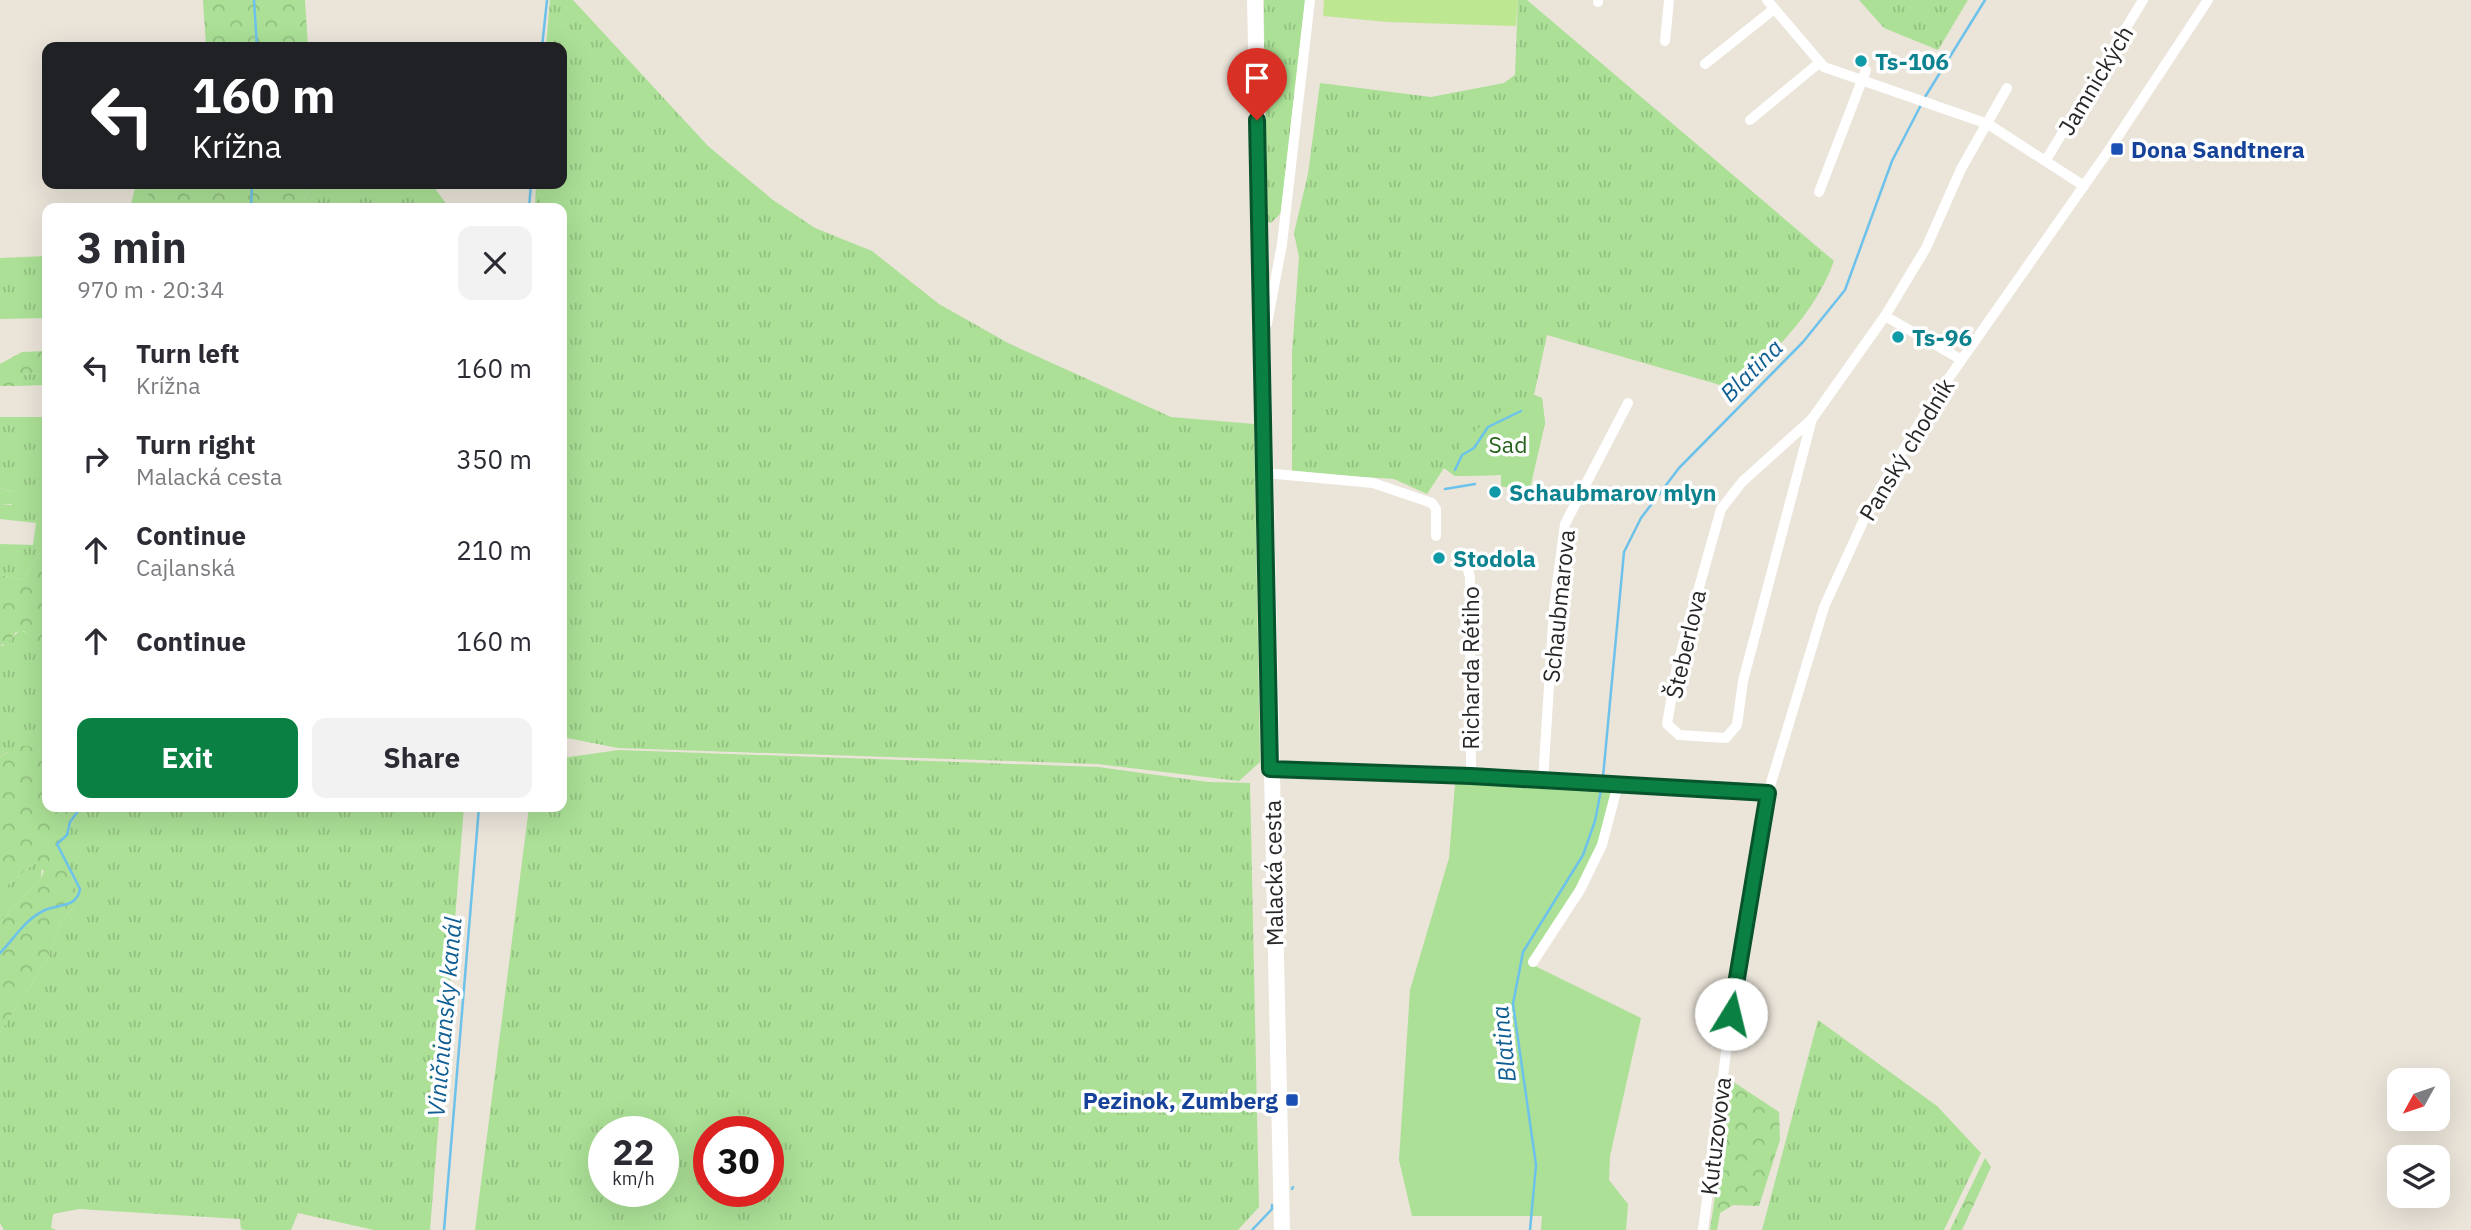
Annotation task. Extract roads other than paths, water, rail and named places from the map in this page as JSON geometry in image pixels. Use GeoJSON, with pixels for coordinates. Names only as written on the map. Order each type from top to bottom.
{"type":"FeatureCollection","features":[{"type":"Feature","properties":{"kind":"main road","name":"Malacká cesta"},"geometry":{"type":"LineString","coordinates":[[1255,0],[1282,1230]]}},
{"type":"Feature","properties":{"kind":"street"},"geometry":{"type":"LineString","coordinates":[[1263,344],[1282,244],[1311,0]]}},
{"type":"Feature","properties":{"kind":"street"},"geometry":{"type":"LineString","coordinates":[[1665,41],[1669,0]]}},
{"type":"Feature","properties":{"kind":"street","name":"Jamnických"},"geometry":{"type":"LineString","coordinates":[[2046,160],[2143,0]]}},
{"type":"Feature","properties":{"kind":"street","name":"Panský chodník"},"geometry":{"type":"LineString","coordinates":[[1768,793],[1811,643],[1839,571],[1872,502],[1960,359],[2084,186],[2208,0]]}},
{"type":"Feature","properties":{"kind":"street"},"geometry":{"type":"LineString","coordinates":[[1705,64],[1771,5],[1819,63],[1865,75],[1909,97],[1988,124],[2084,186]]}},
{"type":"Feature","properties":{"kind":"street"},"geometry":{"type":"LineString","coordinates":[[1750,120],[1819,63]]}},
{"type":"Feature","properties":{"kind":"street"},"geometry":{"type":"LineString","coordinates":[[1819,192],[1865,75]]}},
{"type":"Feature","properties":{"kind":"street","name":"Šteberlova"},"geometry":{"type":"LineString","coordinates":[[1812,419],[1743,681],[1737,725],[1726,738],[1679,735],[1667,724],[1677,666],[1716,521],[1730,495],[1812,419],[1885,316],[1926,248],[1961,169],[2007,88]]}},
{"type":"Feature","properties":{"kind":"street"},"geometry":{"type":"LineString","coordinates":[[1260,244],[1282,244]]}},
{"type":"Feature","properties":{"kind":"street"},"geometry":{"type":"LineString","coordinates":[[1885,316],[1960,359]]}},
{"type":"Feature","properties":{"kind":"street","name":"Schaubmarova"},"geometry":{"type":"LineString","coordinates":[[1544,781],[1554,607],[1565,524],[1628,403]]}},
{"type":"Feature","properties":{"kind":"street"},"geometry":{"type":"LineString","coordinates":[[1785,445],[1802,463]]}},
{"type":"Feature","properties":{"kind":"street"},"geometry":{"type":"LineString","coordinates":[[1265,473],[1373,483],[1433,503],[1436,509],[1436,536]]}},
{"type":"Feature","properties":{"kind":"street","name":"Richarda Rétiho"},"geometry":{"type":"LineString","coordinates":[[1465,560],[1470,577],[1471,776]]}},
{"type":"Feature","properties":{"kind":"street"},"geometry":{"type":"LineString","coordinates":[[1270,769],[1471,776],[1768,793]]}},
{"type":"Feature","properties":{"kind":"street"},"geometry":{"type":"LineString","coordinates":[[1533,962],[1580,890],[1602,845],[1616,784]]}},
{"type":"Feature","properties":{"kind":"street","name":"Kutuzovova"},"geometry":{"type":"LineString","coordinates":[[1703,1230],[1732,1002],[1768,793]]}},
{"type":"Feature","properties":{"kind":"waterway"},"geometry":{"type":"LineString","coordinates":[[254,0],[257,42]]}},
{"type":"Feature","properties":{"kind":"waterway","name":"Viničniansky kanál"},"geometry":{"type":"LineString","coordinates":[[543,42],[547,0]]}},
{"type":"Feature","properties":{"kind":"waterway","name":"Blatina"},"geometry":{"type":"LineString","coordinates":[[1925,97],[1985,0]]}},
{"type":"Feature","properties":{"kind":"waterway","name":"Blatina"},"geometry":{"type":"LineString","coordinates":[[1603,777],[1624,552],[1641,518],[1679,468],[1803,342],[1845,290],[1892,161],[1922,103]]}},
{"type":"Feature","properties":{"kind":"waterway"},"geometry":{"type":"LineString","coordinates":[[251,203],[252,189]]}},
{"type":"Feature","properties":{"kind":"waterway","name":"Viničniansky kanál"},"geometry":{"type":"LineString","coordinates":[[529,203],[531,189]]}},
{"type":"Feature","properties":{"kind":"waterway"},"geometry":{"type":"LineString","coordinates":[[1455,470],[1462,455],[1474,448],[1488,427],[1521,411]]}},
{"type":"Feature","properties":{"kind":"waterway"},"geometry":{"type":"LineString","coordinates":[[1445,489],[1475,484]]}},
{"type":"Feature","properties":{"kind":"waterway","name":"Blatina"},"geometry":{"type":"LineString","coordinates":[[1530,1230],[1536,1165],[1513,1004],[1523,952],[1583,855],[1595,821],[1601,790]]}},
{"type":"Feature","properties":{"kind":"waterway"},"geometry":{"type":"LineString","coordinates":[[0,953],[31,919],[45,910],[71,902],[78,895],[80,889],[57,844],[67,835],[70,822],[77,812]]}},
{"type":"Feature","properties":{"kind":"waterway","name":"Viničniansky kanál"},"geometry":{"type":"LineString","coordinates":[[444,1230],[479,812]]}},
{"type":"Feature","properties":{"kind":"waterway"},"geometry":{"type":"LineString","coordinates":[[1252,1230],[1272,1209],[1272,1205]]}},
{"type":"Feature","properties":{"kind":"place","name":"Ts-106"},"geometry":{"type":"Point","coordinates":[1861,61]}},
{"type":"Feature","properties":{"kind":"place","name":"Dona Sandtnera"},"geometry":{"type":"Point","coordinates":[2117,149]}},
{"type":"Feature","properties":{"kind":"place","name":"Ts-96"},"geometry":{"type":"Point","coordinates":[1898,337]}},
{"type":"Feature","properties":{"kind":"place","name":"Schaubmarov mlyn"},"geometry":{"type":"Point","coordinates":[1495,492]}},
{"type":"Feature","properties":{"kind":"place","name":"Stodola"},"geometry":{"type":"Point","coordinates":[1439,558]}},
{"type":"Feature","properties":{"kind":"place","name":"Pezinok, Zumberg"},"geometry":{"type":"Point","coordinates":[1292,1100]}},
{"type":"Feature","properties":{"kind":"park label","name":"Sad"},"geometry":{"type":"Point","coordinates":[1508,444]}}]}
